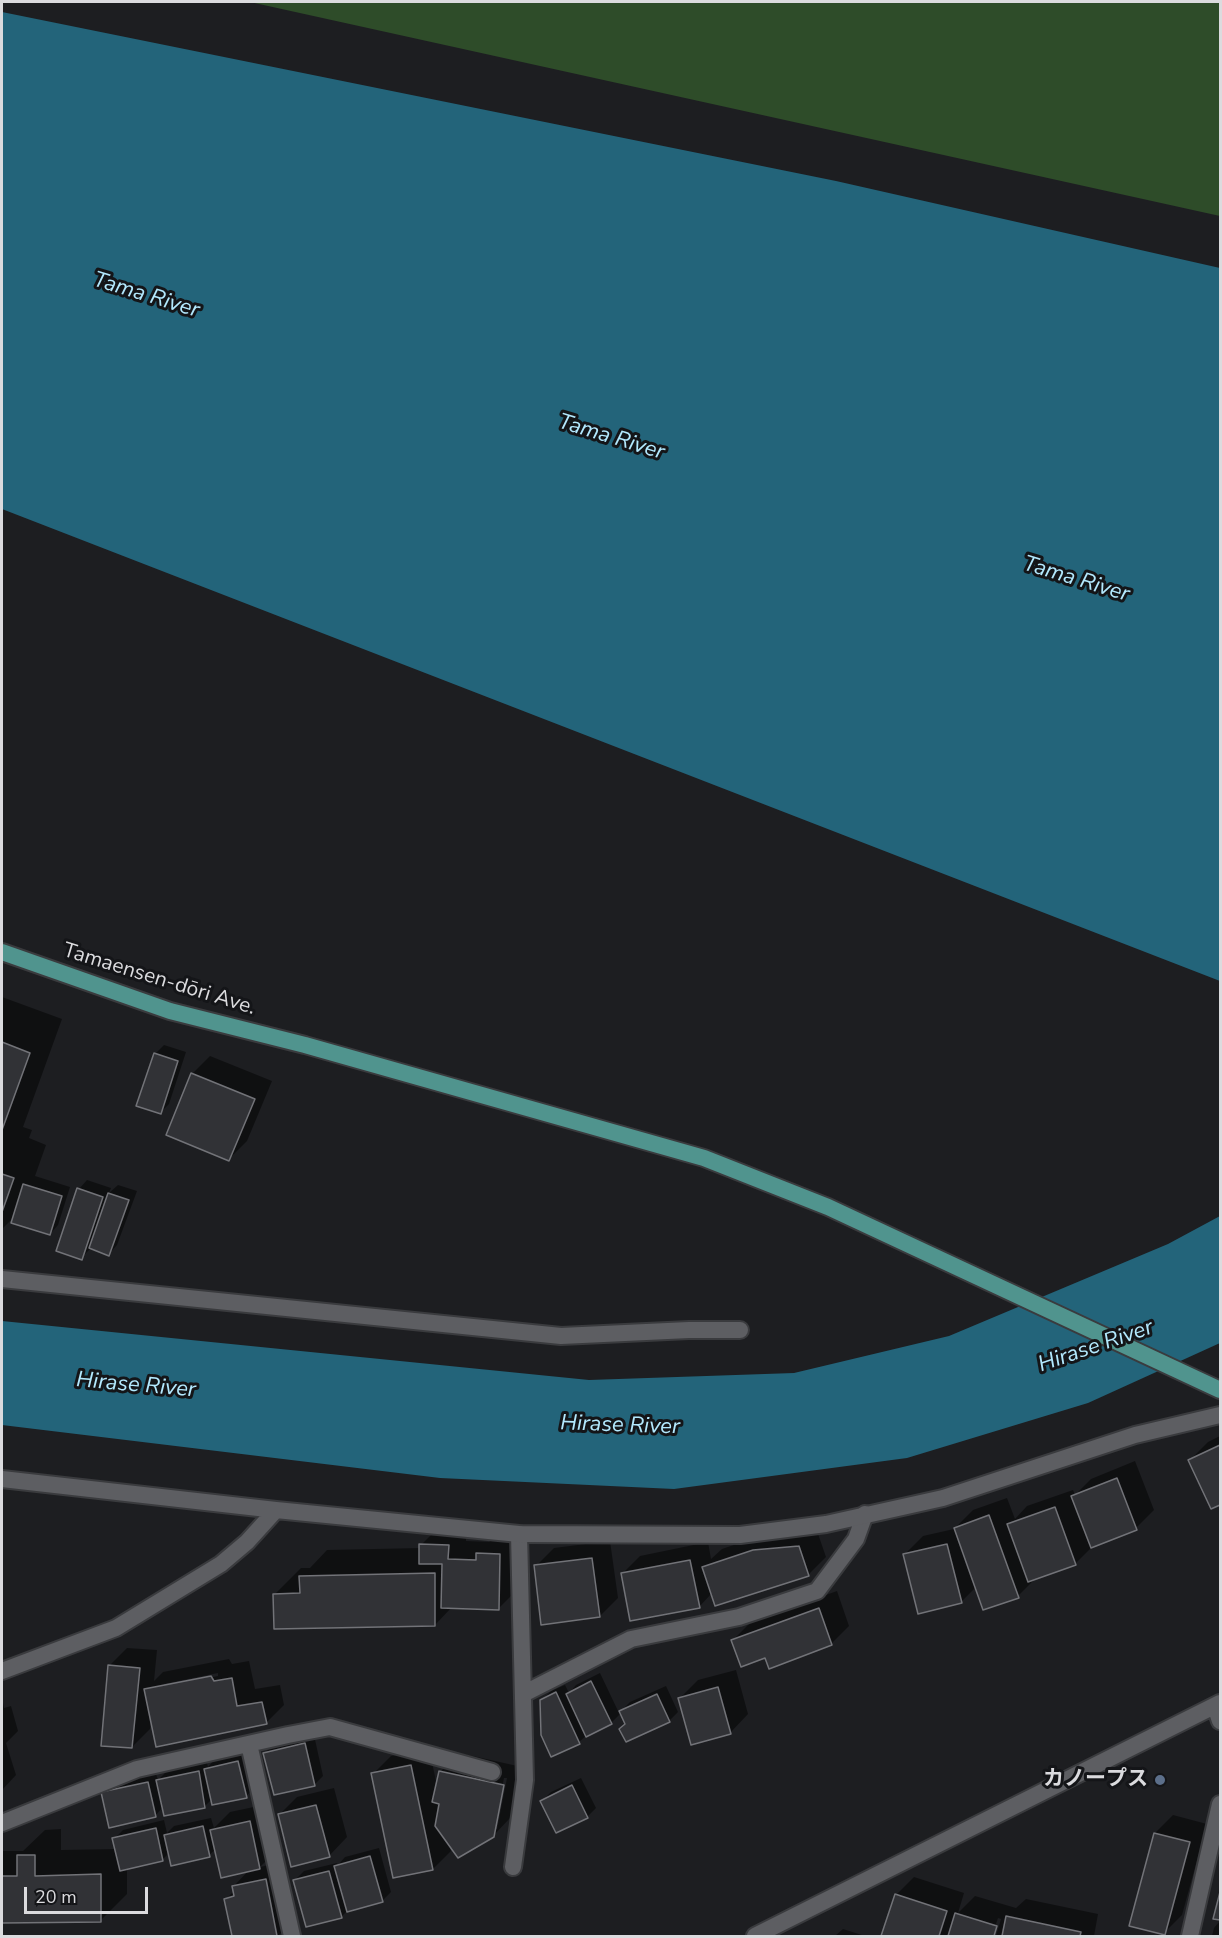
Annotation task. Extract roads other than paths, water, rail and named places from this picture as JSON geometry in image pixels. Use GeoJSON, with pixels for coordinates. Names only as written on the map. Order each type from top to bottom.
{"type":"FeatureCollection","features":[{"type":"Feature","properties":{"kind":"main road","name":"Tamaensen-dōri Ave."},"geometry":{"type":"LineString","coordinates":[[2,952],[170,1011],[305,1045],[704,1158],[828,1207],[1221,1390]]}},
{"type":"Feature","properties":{"kind":"street"},"geometry":{"type":"LineString","coordinates":[[2,1279],[561,1336],[740,1330]]}},
{"type":"Feature","properties":{"kind":"street"},"geometry":{"type":"LineString","coordinates":[[2,1479],[276,1510],[519,1534],[740,1534],[826,1524],[943,1498],[1135,1435],[1221,1414]]}},
{"type":"Feature","properties":{"kind":"street"},"geometry":{"type":"LineString","coordinates":[[2,1671],[116,1628],[221,1564],[248,1542],[276,1510]]}},
{"type":"Feature","properties":{"kind":"street"},"geometry":{"type":"LineString","coordinates":[[523,1694],[631,1640],[739,1617],[817,1591],[856,1539],[865,1514]]}},
{"type":"Feature","properties":{"kind":"street"},"geometry":{"type":"LineString","coordinates":[[513,1867],[525,1789],[519,1534]]}},
{"type":"Feature","properties":{"kind":"street"},"geometry":{"type":"LineString","coordinates":[[755,1936],[1219,1710]]}},
{"type":"Feature","properties":{"kind":"street"},"geometry":{"type":"LineString","coordinates":[[2,1823],[137,1769],[330,1727],[492,1772]]}},
{"type":"Feature","properties":{"kind":"street"},"geometry":{"type":"LineString","coordinates":[[249,1744],[292,1936]]}},
{"type":"Feature","properties":{"kind":"street"},"geometry":{"type":"LineString","coordinates":[[1190,1936],[1221,1804]]}},
{"type":"Feature","properties":{"kind":"water","name":"Tama River"},"geometry":{"type":"Polygon","coordinates":[[[2,12],[836,181],[1220,268],[1220,981],[2,509],[2,12]]]}},
{"type":"Feature","properties":{"kind":"water","name":"Hirase River"},"geometry":{"type":"Polygon","coordinates":[[[1220,1216],[1220,1343],[1088,1403],[907,1458],[674,1489],[440,1478],[2,1425],[2,1321],[589,1380],[794,1373],[949,1336],[1168,1244],[1220,1216]]]}},
{"type":"Feature","properties":{"kind":"place","name":"カノープス"},"geometry":{"type":"Point","coordinates":[1160,1780]}}]}
